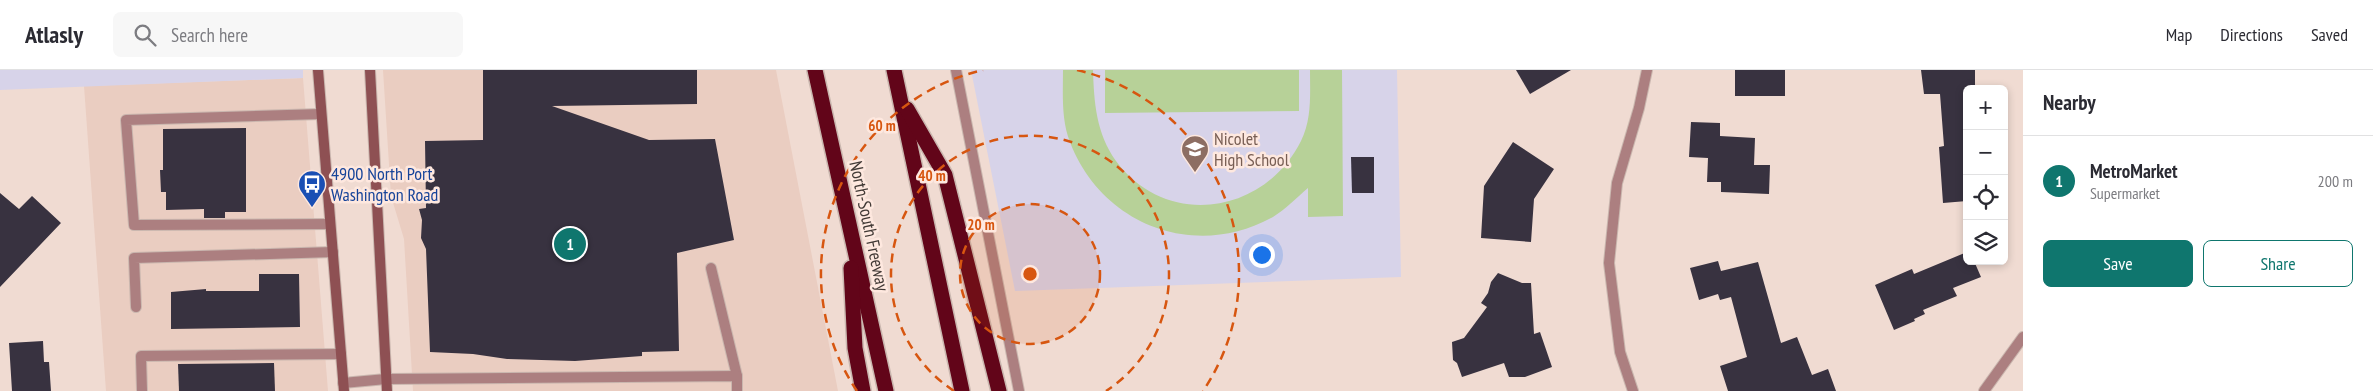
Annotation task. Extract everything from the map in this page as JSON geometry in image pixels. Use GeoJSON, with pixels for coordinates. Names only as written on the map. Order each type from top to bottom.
{"type":"FeatureCollection","features":[{"type":"Feature","properties":{"kind":"highway","name":"North-South Freeway"},"geometry":{"type":"LineString","coordinates":[[815,70],[886,391]]}},
{"type":"Feature","properties":{"kind":"highway"},"geometry":{"type":"LineString","coordinates":[[894,70],[962,391]]}},
{"type":"Feature","properties":{"kind":"highway"},"geometry":{"type":"LineString","coordinates":[[900,97],[945,175],[999,391]]}},
{"type":"Feature","properties":{"kind":"highway"},"geometry":{"type":"LineString","coordinates":[[849,224],[855,348],[863,391]]}},
{"type":"Feature","properties":{"kind":"main road"},"geometry":{"type":"LineString","coordinates":[[318,70],[344,387]]}},
{"type":"Feature","properties":{"kind":"main road"},"geometry":{"type":"LineString","coordinates":[[370,70],[387,391]]}},
{"type":"Feature","properties":{"kind":"street"},"geometry":{"type":"LineString","coordinates":[[956,70],[1019,391]]}},
{"type":"Feature","properties":{"kind":"street"},"geometry":{"type":"LineString","coordinates":[[1633,391],[1620,352],[1609,263],[1618,183],[1639,108],[1647,70]]}},
{"type":"Feature","properties":{"kind":"street"},"geometry":{"type":"LineString","coordinates":[[321,114],[126,120],[134,226],[330,224]]}},
{"type":"Feature","properties":{"kind":"street"},"geometry":{"type":"LineString","coordinates":[[136,307],[134,258],[332,252]]}},
{"type":"Feature","properties":{"kind":"street"},"geometry":{"type":"LineString","coordinates":[[711,268],[737,376],[737,391]]}},
{"type":"Feature","properties":{"kind":"street"},"geometry":{"type":"LineString","coordinates":[[1984,391],[2023,337]]}},
{"type":"Feature","properties":{"kind":"street"},"geometry":{"type":"LineString","coordinates":[[142,391],[141,356],[341,354]]}},
{"type":"Feature","properties":{"kind":"street"},"geometry":{"type":"LineString","coordinates":[[344,387],[386,379],[737,376]]}},
{"type":"Feature","properties":{"kind":"shaded area"},"geometry":{"type":"Polygon","coordinates":[[[0,70],[303,70],[303,78],[0,90],[0,70]]]}},
{"type":"Feature","properties":{"kind":"shaded area"},"geometry":{"type":"Polygon","coordinates":[[[383,70],[776,70],[838,391],[413,391],[404,239],[391,196],[383,70]]]}},
{"type":"Feature","properties":{"kind":"shaded area","name":"Nicolet High School"},"geometry":{"type":"Polygon","coordinates":[[[971,70],[1397,70],[1401,277],[1015,291],[971,70]]]}},
{"type":"Feature","properties":{"kind":"shaded area"},"geometry":{"type":"Polygon","coordinates":[[[303,78],[328,391],[106,391],[84,86],[303,78]]]}},
{"type":"Feature","properties":{"kind":"green space"},"geometry":{"type":"Polygon","coordinates":[[[1063,70],[1093,70],[1095,105],[1104,139],[1116,161],[1137,183],[1161,197],[1187,204],[1213,204],[1239,198],[1264,185],[1284,166],[1305,133],[1310,106],[1310,70],[1342,70],[1343,216],[1308,217],[1308,188],[1273,217],[1243,230],[1212,235],[1182,234],[1154,227],[1127,213],[1104,194],[1084,171],[1070,142],[1064,115],[1063,70]]]}},
{"type":"Feature","properties":{"kind":"green space"},"geometry":{"type":"Polygon","coordinates":[[[1105,70],[1299,70],[1299,111],[1105,113],[1105,70]]]}},
{"type":"Feature","properties":{"kind":"building"},"geometry":{"type":"Polygon","coordinates":[[[483,70],[697,70],[697,104],[552,106],[649,140],[715,139],[734,240],[677,253],[679,351],[642,352],[642,356],[575,361],[507,359],[473,354],[430,352],[426,249],[421,238],[422,220],[419,209],[426,208],[425,141],[483,140],[483,70]]]}},
{"type":"Feature","properties":{"kind":"building"},"geometry":{"type":"Polygon","coordinates":[[[1516,70],[1571,70],[1530,94],[1516,70]]]}},
{"type":"Feature","properties":{"kind":"building"},"geometry":{"type":"Polygon","coordinates":[[[1735,70],[1785,70],[1785,96],[1735,96],[1735,70]]]}},
{"type":"Feature","properties":{"kind":"building"},"geometry":{"type":"Polygon","coordinates":[[[1921,70],[1975,70],[1975,85],[1963,85],[1963,201],[1943,203],[1939,147],[1944,146],[1940,94],[1924,94],[1921,70]]]}},
{"type":"Feature","properties":{"kind":"building"},"geometry":{"type":"Polygon","coordinates":[[[1691,122],[1720,123],[1720,136],[1755,138],[1754,165],[1770,165],[1769,194],[1721,192],[1721,182],[1707,182],[1708,158],[1689,157],[1691,122]]]}},
{"type":"Feature","properties":{"kind":"building"},"geometry":{"type":"Polygon","coordinates":[[[246,128],[246,212],[225,212],[225,218],[204,218],[204,209],[166,210],[166,192],[161,192],[160,170],[163,170],[163,129],[246,128]]]}},
{"type":"Feature","properties":{"kind":"building"},"geometry":{"type":"Polygon","coordinates":[[[1513,142],[1554,169],[1534,199],[1531,242],[1481,238],[1484,186],[1513,142]]]}},
{"type":"Feature","properties":{"kind":"building"},"geometry":{"type":"Polygon","coordinates":[[[1351,157],[1374,157],[1374,193],[1352,193],[1351,157]]]}},
{"type":"Feature","properties":{"kind":"building"},"geometry":{"type":"Polygon","coordinates":[[[0,193],[19,209],[32,196],[61,223],[0,287],[0,193]]]}},
{"type":"Feature","properties":{"kind":"building"},"geometry":{"type":"Polygon","coordinates":[[[1963,254],[1963,265],[1976,265],[1981,277],[1953,288],[1957,296],[1923,310],[1925,314],[1914,319],[1915,321],[1894,330],[1875,285],[1912,269],[1914,274],[1963,254]]]}},
{"type":"Feature","properties":{"kind":"building"},"geometry":{"type":"Polygon","coordinates":[[[1718,261],[1721,271],[1758,262],[1781,343],[1797,337],[1812,375],[1828,369],[1836,391],[1728,391],[1720,366],[1747,357],[1731,297],[1720,300],[1718,294],[1699,300],[1690,268],[1718,261]]]}},
{"type":"Feature","properties":{"kind":"building"},"geometry":{"type":"Polygon","coordinates":[[[1498,273],[1522,283],[1531,283],[1534,334],[1540,332],[1552,367],[1525,377],[1509,377],[1504,363],[1462,377],[1457,363],[1453,360],[1452,342],[1464,338],[1487,307],[1481,303],[1488,293],[1491,282],[1498,273]]]}},
{"type":"Feature","properties":{"kind":"building"},"geometry":{"type":"Polygon","coordinates":[[[259,274],[299,274],[300,327],[171,329],[171,292],[206,289],[206,291],[259,291],[259,274]]]}},
{"type":"Feature","properties":{"kind":"building"},"geometry":{"type":"Polygon","coordinates":[[[43,341],[44,362],[49,362],[51,391],[12,391],[9,343],[43,341]]]}},
{"type":"Feature","properties":{"kind":"building"},"geometry":{"type":"Polygon","coordinates":[[[274,363],[275,391],[179,391],[178,364],[274,363]]]}},
{"type":"Feature","properties":{"kind":"place","name":"Nicolet High School"},"geometry":{"type":"Point","coordinates":[1195,173]}},
{"type":"Feature","properties":{"kind":"place","name":"4900 North Port Washington Road"},"geometry":{"type":"Point","coordinates":[312,208]}},
{"type":"Feature","properties":{"kind":"place","name":"MetroMarket"},"geometry":{"type":"Point","coordinates":[570,244]}}]}
